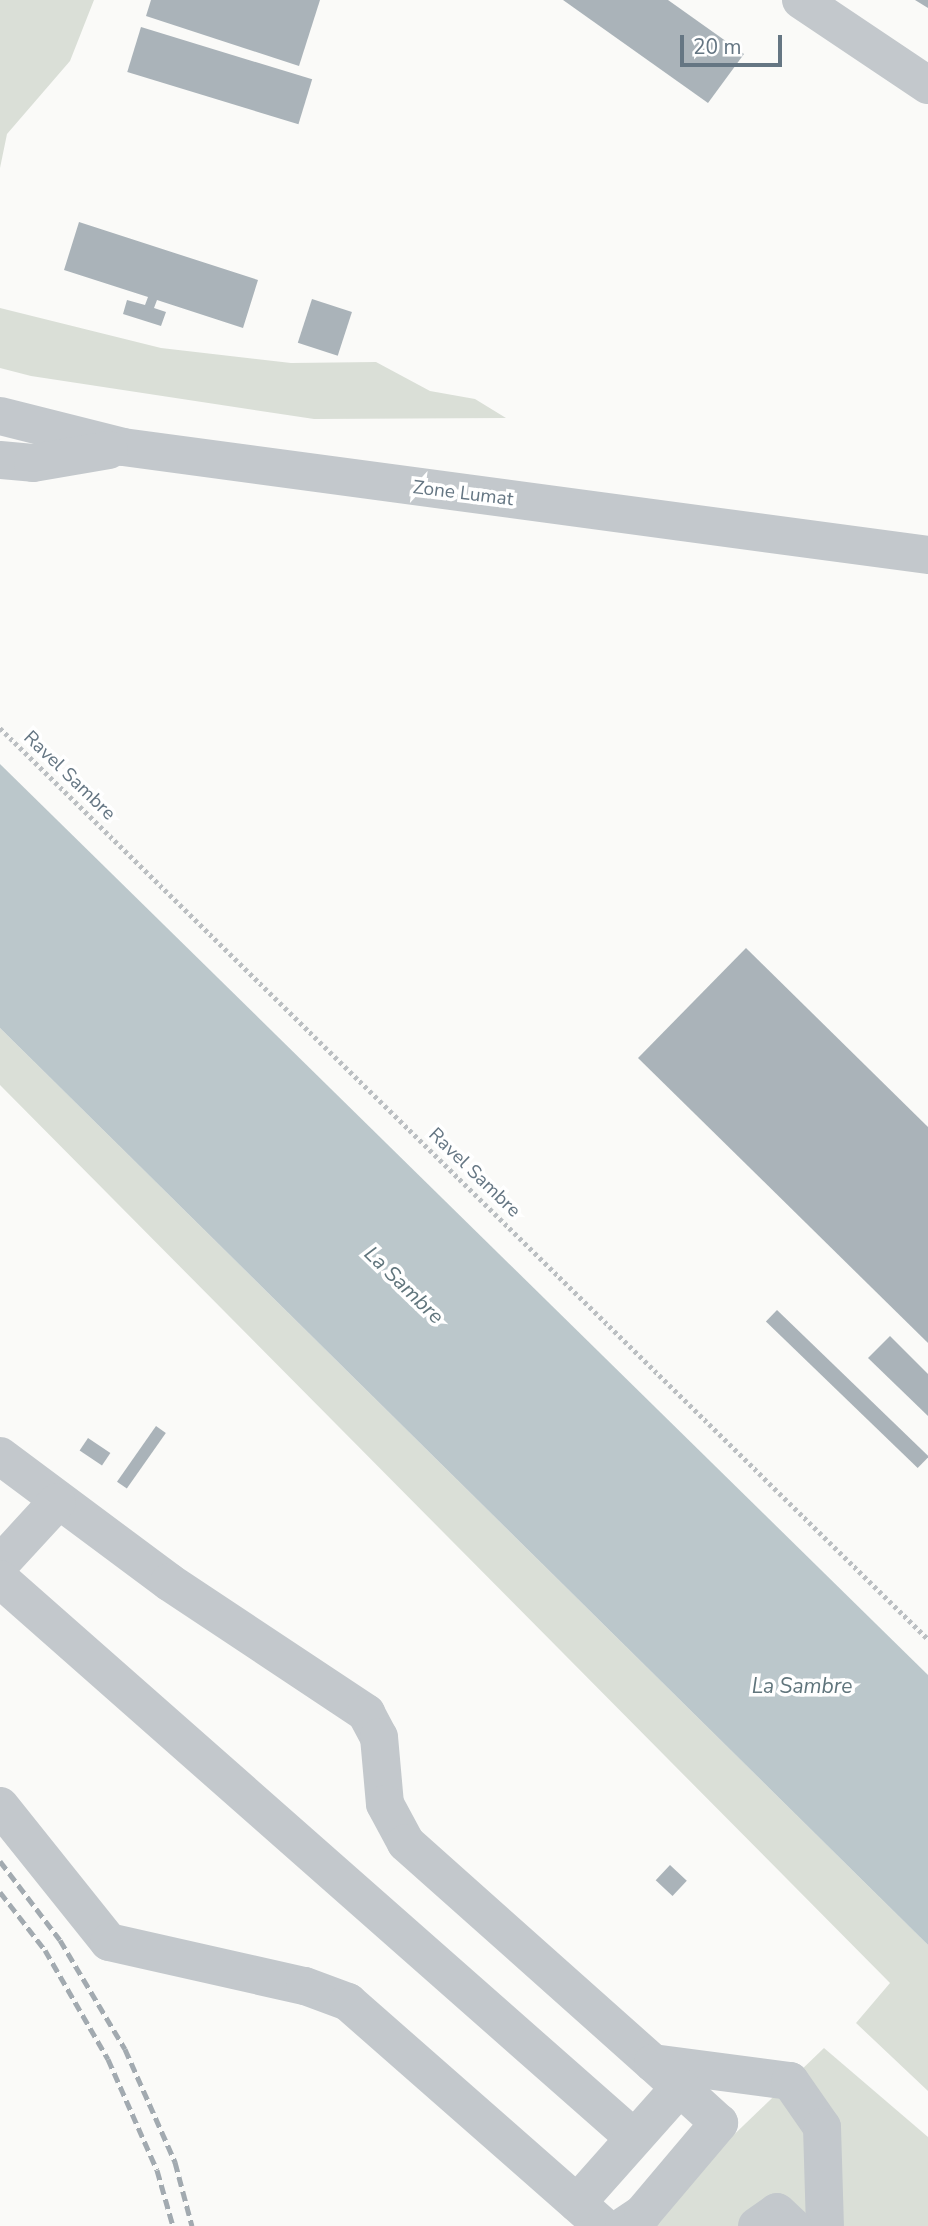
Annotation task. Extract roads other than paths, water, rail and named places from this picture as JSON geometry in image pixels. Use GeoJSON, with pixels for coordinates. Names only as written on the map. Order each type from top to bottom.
{"type":"FeatureCollection","features":[{"type":"Feature","properties":{"kind":"street"},"geometry":{"type":"LineString","coordinates":[[801,0],[928,85]]}},
{"type":"Feature","properties":{"kind":"street","name":"Zone Lumat"},"geometry":{"type":"LineString","coordinates":[[0,416],[123,447],[928,555]]}},
{"type":"Feature","properties":{"kind":"street"},"geometry":{"type":"LineString","coordinates":[[0,460],[33,463],[123,447]]}},
{"type":"Feature","properties":{"kind":"street"},"geometry":{"type":"LineString","coordinates":[[0,1456],[57,1502],[366,1713],[379,1737],[385,1804],[406,1843],[719,2123],[624,2226]]}},
{"type":"Feature","properties":{"kind":"street"},"geometry":{"type":"LineString","coordinates":[[0,1564],[57,1502]]}},
{"type":"Feature","properties":{"kind":"street"},"geometry":{"type":"LineString","coordinates":[[0,1579],[634,2138]]}},
{"type":"Feature","properties":{"kind":"street"},"geometry":{"type":"LineString","coordinates":[[0,1806],[100,1937],[332,1993],[590,2214],[634,2138],[666,2075]]}},
{"type":"Feature","properties":{"kind":"street"},"geometry":{"type":"LineString","coordinates":[[666,2075],[790,2081],[822,2127],[825,2226]]}},
{"type":"Feature","properties":{"kind":"street"},"geometry":{"type":"LineString","coordinates":[[757,2226],[777,2212],[792,2226]]}},
{"type":"Feature","properties":{"kind":"water","name":"La Sambre"},"geometry":{"type":"Polygon","coordinates":[[[0,764],[928,1675],[928,1945],[0,1028],[0,764]]]}},
{"type":"Feature","properties":{"kind":"railway"},"geometry":{"type":"LineString","coordinates":[[0,1861],[60,1940],[125,2049],[175,2162],[192,2226]]}},
{"type":"Feature","properties":{"kind":"railway"},"geometry":{"type":"LineString","coordinates":[[0,1892],[45,1950],[108,2059],[157,2170],[173,2226]]}}]}
